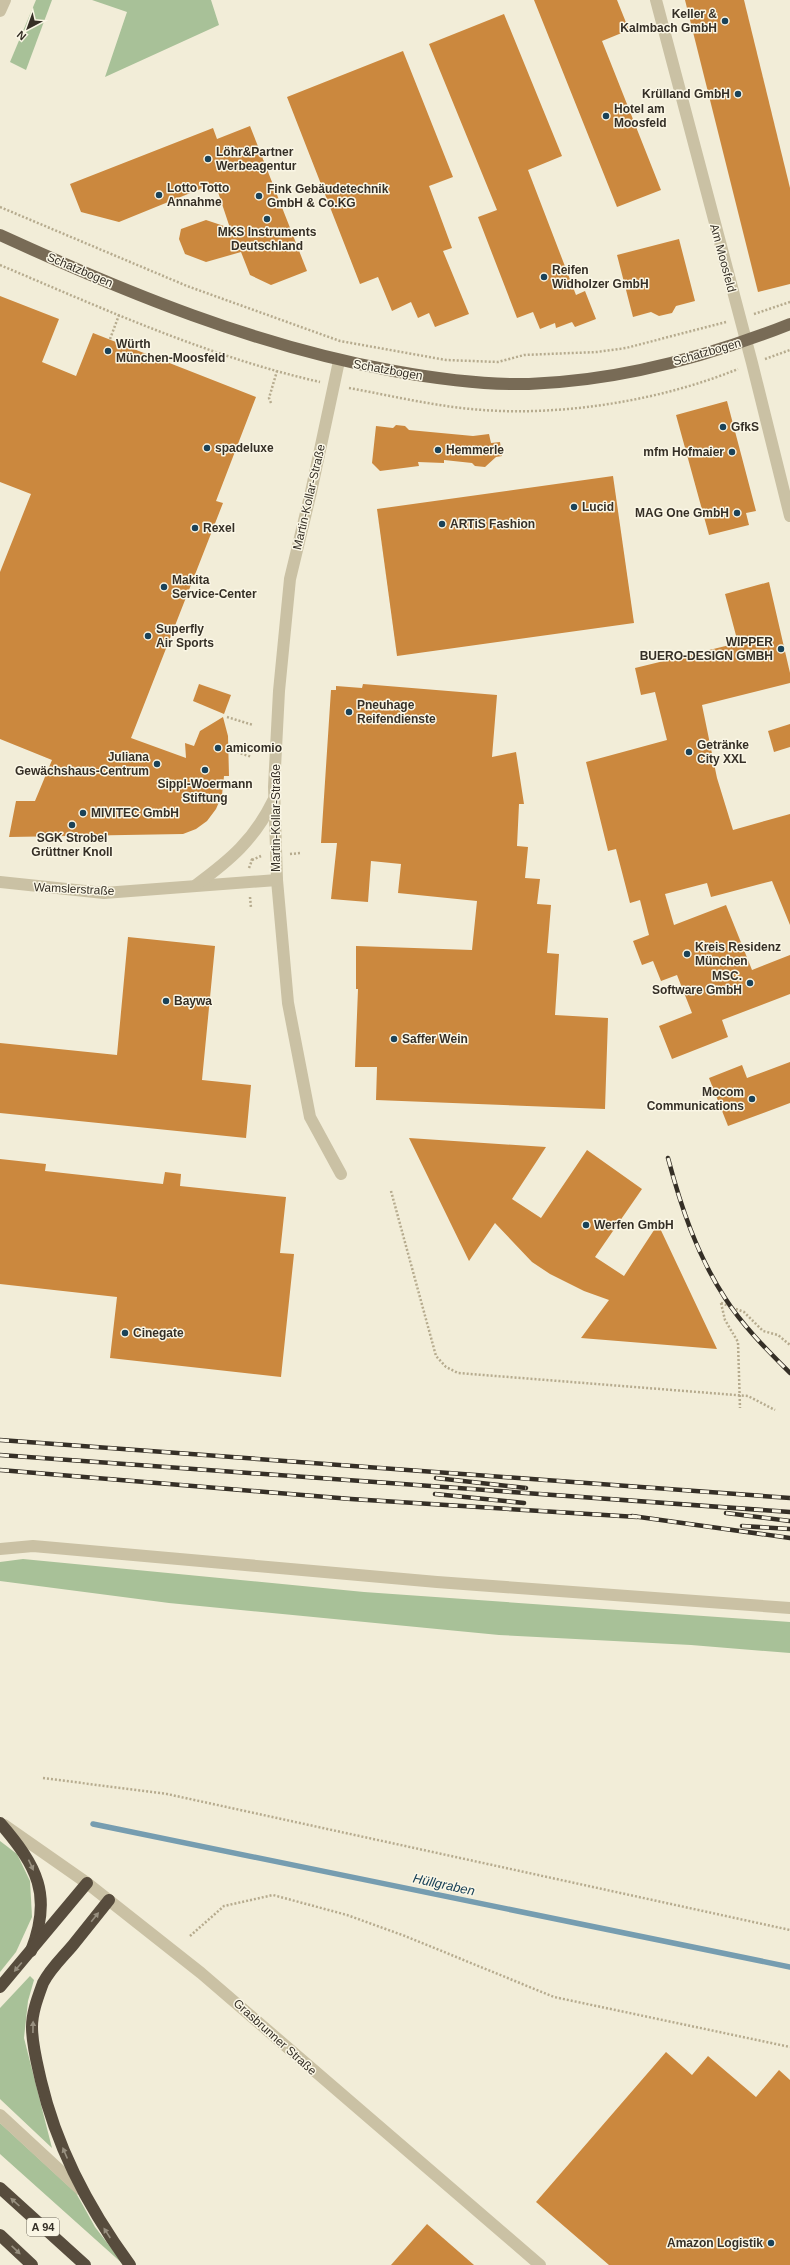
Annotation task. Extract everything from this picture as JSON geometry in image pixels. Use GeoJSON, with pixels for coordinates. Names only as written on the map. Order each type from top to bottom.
{"type":"FeatureCollection","features":[{"type":"Feature","properties":{"kind":"highway"},"geometry":{"type":"LineString","coordinates":[[0,1823],[23,1850],[33,1868],[40,1889],[43,1905],[41,1922],[32,1951]]}},
{"type":"Feature","properties":{"kind":"highway"},"geometry":{"type":"LineString","coordinates":[[0,1987],[32,1951],[87,1883]]}},
{"type":"Feature","properties":{"kind":"highway"},"geometry":{"type":"LineString","coordinates":[[109,1900],[44,1982],[35,2006],[32,2026],[34,2050],[47,2107],[80,2188],[108,2235],[130,2265]]}},
{"type":"Feature","properties":{"kind":"highway","name":"A 94"},"geometry":{"type":"LineString","coordinates":[[0,2188],[85,2265]]}},
{"type":"Feature","properties":{"kind":"highway","name":"A 94"},"geometry":{"type":"LineString","coordinates":[[0,2235],[32,2265]]}},
{"type":"Feature","properties":{"kind":"main road","name":"Schatzbogen"},"geometry":{"type":"LineString","coordinates":[[0,235],[169,307],[246,334],[339,361],[445,380],[528,384],[624,374],[679,361],[746,341],[790,324]]}},
{"type":"Feature","properties":{"kind":"street"},"geometry":{"type":"LineString","coordinates":[[0,11],[5,0]]}},
{"type":"Feature","properties":{"kind":"street","name":"Am Moosfeld"},"geometry":{"type":"LineString","coordinates":[[656,0],[746,341],[790,516]]}},
{"type":"Feature","properties":{"kind":"street","name":"Martin-Kollar-Straße"},"geometry":{"type":"LineString","coordinates":[[339,361],[311,492],[290,579],[279,691],[275,798],[277,880],[287,996],[310,1117],[341,1174]]}},
{"type":"Feature","properties":{"kind":"street"},"geometry":{"type":"LineString","coordinates":[[196,885],[244,845],[264,818],[275,798]]}},
{"type":"Feature","properties":{"kind":"street","name":"Wamslerstraße"},"geometry":{"type":"LineString","coordinates":[[0,882],[104,893],[277,880]]}},
{"type":"Feature","properties":{"kind":"street"},"geometry":{"type":"LineString","coordinates":[[0,1549],[33,1546],[429,1582],[790,1608]]}},
{"type":"Feature","properties":{"kind":"street","name":"Grasbrunner Straße"},"geometry":{"type":"LineString","coordinates":[[0,1823],[87,1883],[234,2000],[540,2265]]}},
{"type":"Feature","properties":{"kind":"street"},"geometry":{"type":"LineString","coordinates":[[0,2116],[80,2188]]}},
{"type":"Feature","properties":{"kind":"path"},"geometry":{"type":"LineString","coordinates":[[0,207],[187,286],[340,341],[446,360],[498,362],[524,355],[612,350],[739,319],[790,302]]}},
{"type":"Feature","properties":{"kind":"path"},"geometry":{"type":"LineString","coordinates":[[110,339],[119,315]]}},
{"type":"Feature","properties":{"kind":"path"},"geometry":{"type":"LineString","coordinates":[[271,403],[269,398],[277,371]]}},
{"type":"Feature","properties":{"kind":"path"},"geometry":{"type":"LineString","coordinates":[[227,717],[253,726]]}},
{"type":"Feature","properties":{"kind":"path"},"geometry":{"type":"LineString","coordinates":[[233,751],[252,757]]}},
{"type":"Feature","properties":{"kind":"path"},"geometry":{"type":"LineString","coordinates":[[224,781],[250,789]]}},
{"type":"Feature","properties":{"kind":"path"},"geometry":{"type":"LineString","coordinates":[[391,1191],[436,1356],[446,1367],[458,1373],[748,1396],[775,1410]]}},
{"type":"Feature","properties":{"kind":"path"},"geometry":{"type":"LineString","coordinates":[[740,1408],[738,1342],[725,1320],[721,1303],[744,1312],[763,1331],[778,1335],[790,1345]]}},
{"type":"Feature","properties":{"kind":"path"},"geometry":{"type":"LineString","coordinates":[[43,1778],[167,1794],[790,1930]]}},
{"type":"Feature","properties":{"kind":"path"},"geometry":{"type":"LineString","coordinates":[[190,1936],[224,1906],[273,1895],[362,1920],[554,1998],[790,2047]]}},
{"type":"Feature","properties":{"kind":"green space"},"geometry":{"type":"Polygon","coordinates":[[[36,0],[52,0],[26,70],[10,62],[36,0]]]}},
{"type":"Feature","properties":{"kind":"green space"},"geometry":{"type":"Polygon","coordinates":[[[92,0],[211,0],[219,25],[105,77],[127,12],[92,0]]]}},
{"type":"Feature","properties":{"kind":"green space"},"geometry":{"type":"Polygon","coordinates":[[[23,1559],[364,1592],[790,1622],[790,1653],[691,1645],[499,1635],[169,1603],[0,1581],[0,1562],[23,1559]]]}},
{"type":"Feature","properties":{"kind":"green space"},"geometry":{"type":"Polygon","coordinates":[[[0,1841],[17,1854],[30,1881],[32,1917],[16,1952],[0,1972],[0,1841]]]}},
{"type":"Feature","properties":{"kind":"green space"},"geometry":{"type":"Polygon","coordinates":[[[30,1976],[34,1980],[28,2001],[24,2038],[52,2148],[0,2099],[0,2008],[30,1976]]]}},
{"type":"Feature","properties":{"kind":"green space"},"geometry":{"type":"Polygon","coordinates":[[[0,2123],[76,2193],[95,2227],[124,2265],[0,2154],[0,2123]]]}},
{"type":"Feature","properties":{"kind":"building","name":"Hotel am Moosfeld"},"geometry":{"type":"Polygon","coordinates":[[[534,0],[617,0],[629,30],[602,41],[661,190],[617,207],[534,0]]]}},
{"type":"Feature","properties":{"kind":"building","name":"Krülland GmbH"},"geometry":{"type":"Polygon","coordinates":[[[685,0],[744,0],[790,188],[790,284],[758,292],[685,0]]]}},
{"type":"Feature","properties":{"kind":"building"},"geometry":{"type":"Polygon","coordinates":[[[504,14],[562,156],[528,170],[576,295],[585,291],[596,319],[575,327],[572,322],[556,328],[555,323],[540,329],[533,312],[517,318],[478,217],[497,210],[429,44],[504,14]]]}},
{"type":"Feature","properties":{"kind":"building"},"geometry":{"type":"Polygon","coordinates":[[[403,51],[453,177],[429,186],[452,248],[443,251],[469,314],[435,327],[429,313],[418,318],[411,302],[392,311],[378,277],[360,284],[287,97],[403,51]]]}},
{"type":"Feature","properties":{"kind":"building"},"geometry":{"type":"Polygon","coordinates":[[[250,126],[307,271],[271,285],[250,275],[241,252],[206,262],[185,254],[179,239],[181,229],[206,220],[230,228],[215,183],[119,222],[81,212],[70,184],[213,128],[217,139],[250,126]]]}},
{"type":"Feature","properties":{"kind":"building"},"geometry":{"type":"Polygon","coordinates":[[[679,239],[695,301],[676,306],[672,313],[659,316],[651,312],[633,317],[617,255],[679,239]]]}},
{"type":"Feature","properties":{"kind":"building"},"geometry":{"type":"Polygon","coordinates":[[[0,296],[59,319],[42,362],[76,376],[93,333],[256,397],[216,501],[223,503],[131,738],[186,758],[185,743],[194,746],[200,731],[223,717],[228,736],[229,776],[224,776],[222,795],[216,809],[207,821],[196,829],[183,834],[9,837],[16,801],[35,801],[52,760],[0,739],[0,572],[31,494],[0,482],[0,296]]]}},
{"type":"Feature","properties":{"kind":"building"},"geometry":{"type":"Polygon","coordinates":[[[727,401],[756,511],[746,513],[749,525],[709,535],[676,415],[727,401]]]}},
{"type":"Feature","properties":{"kind":"building","name":"Hemmerle"},"geometry":{"type":"Polygon","coordinates":[[[396,425],[405,426],[409,430],[473,436],[489,434],[491,443],[500,442],[502,456],[496,457],[485,467],[475,466],[472,463],[444,460],[444,463],[418,462],[419,466],[380,471],[372,463],[376,426],[393,428],[396,425]]]}},
{"type":"Feature","properties":{"kind":"building"},"geometry":{"type":"Polygon","coordinates":[[[613,476],[634,623],[397,656],[377,509],[613,476]]]}},
{"type":"Feature","properties":{"kind":"building"},"geometry":{"type":"Polygon","coordinates":[[[769,582],[790,673],[790,683],[702,705],[717,778],[733,830],[790,814],[790,925],[772,881],[711,897],[707,883],[665,894],[674,925],[726,905],[752,970],[790,955],[790,994],[722,1020],[728,1037],[672,1059],[659,1026],[692,1013],[677,975],[661,981],[653,961],[642,965],[633,941],[649,935],[640,900],[630,903],[616,849],[608,851],[586,762],[667,740],[655,692],[641,695],[635,668],[738,643],[725,594],[769,582]]]}},
{"type":"Feature","properties":{"kind":"building"},"geometry":{"type":"Polygon","coordinates":[[[199,684],[231,695],[224,714],[193,701],[199,684]]]}},
{"type":"Feature","properties":{"kind":"building"},"geometry":{"type":"Polygon","coordinates":[[[363,684],[497,695],[492,757],[516,752],[524,804],[519,804],[517,846],[528,847],[525,878],[540,879],[537,904],[551,905],[547,953],[559,954],[555,1015],[608,1018],[605,1109],[376,1100],[377,1067],[355,1067],[358,989],[356,989],[356,946],[472,950],[477,901],[398,893],[401,864],[371,861],[368,902],[331,899],[337,843],[321,843],[331,690],[336,690],[336,686],[362,688],[363,684]]]}},
{"type":"Feature","properties":{"kind":"building"},"geometry":{"type":"Polygon","coordinates":[[[790,724],[790,747],[774,752],[768,731],[790,724]]]}},
{"type":"Feature","properties":{"kind":"building","name":"Baywa"},"geometry":{"type":"Polygon","coordinates":[[[128,937],[215,946],[202,1080],[251,1085],[246,1138],[0,1113],[0,1043],[117,1055],[128,937]]]}},
{"type":"Feature","properties":{"kind":"building"},"geometry":{"type":"Polygon","coordinates":[[[790,1062],[790,1103],[728,1126],[709,1078],[742,1065],[747,1078],[790,1062]]]}},
{"type":"Feature","properties":{"kind":"building"},"geometry":{"type":"Polygon","coordinates":[[[409,1138],[546,1147],[512,1199],[541,1218],[587,1150],[642,1189],[595,1257],[624,1276],[658,1224],[717,1349],[581,1338],[609,1300],[584,1291],[550,1274],[532,1262],[495,1223],[469,1261],[409,1138]]]}},
{"type":"Feature","properties":{"kind":"building"},"geometry":{"type":"Polygon","coordinates":[[[0,1159],[46,1164],[45,1171],[163,1184],[165,1172],[181,1174],[180,1186],[286,1197],[280,1253],[294,1254],[281,1377],[110,1358],[117,1297],[0,1284],[0,1159]]]}},
{"type":"Feature","properties":{"kind":"building"},"geometry":{"type":"Polygon","coordinates":[[[666,2052],[692,2075],[708,2056],[756,2097],[779,2070],[790,2080],[790,2265],[609,2265],[536,2202],[666,2052]]]}},
{"type":"Feature","properties":{"kind":"building"},"geometry":{"type":"Polygon","coordinates":[[[427,2224],[474,2265],[391,2265],[427,2224]]]}},
{"type":"Feature","properties":{"kind":"waterway","name":"Hüllgraben"},"geometry":{"type":"LineString","coordinates":[[93,1824],[790,1967]]}},
{"type":"Feature","properties":{"kind":"railway"},"geometry":{"type":"LineString","coordinates":[[668,1158],[684,1212],[698,1248],[715,1282],[747,1328],[790,1373]]}},
{"type":"Feature","properties":{"kind":"railway"},"geometry":{"type":"LineString","coordinates":[[0,1440],[790,1498]]}},
{"type":"Feature","properties":{"kind":"railway"},"geometry":{"type":"LineString","coordinates":[[0,1455],[790,1512]]}},
{"type":"Feature","properties":{"kind":"railway"},"geometry":{"type":"LineString","coordinates":[[0,1470],[351,1499],[637,1517]]}},
{"type":"Feature","properties":{"kind":"railway"},"geometry":{"type":"LineString","coordinates":[[436,1478],[526,1488]]}},
{"type":"Feature","properties":{"kind":"railway"},"geometry":{"type":"LineString","coordinates":[[435,1494],[524,1503]]}},
{"type":"Feature","properties":{"kind":"railway"},"geometry":{"type":"LineString","coordinates":[[726,1513],[790,1521]]}},
{"type":"Feature","properties":{"kind":"railway"},"geometry":{"type":"LineString","coordinates":[[632,1516],[790,1538]]}},
{"type":"Feature","properties":{"kind":"railway"},"geometry":{"type":"LineString","coordinates":[[742,1526],[790,1529]]}},
{"type":"Feature","properties":{"kind":"place","name":"Keller & Kalmbach GmbH"},"geometry":{"type":"Point","coordinates":[725,21]}},
{"type":"Feature","properties":{"kind":"place","name":"Krülland GmbH"},"geometry":{"type":"Point","coordinates":[738,94]}},
{"type":"Feature","properties":{"kind":"place","name":"Hotel am Moosfeld"},"geometry":{"type":"Point","coordinates":[606,116]}},
{"type":"Feature","properties":{"kind":"place","name":"Löhr&Partner Werbeagentur"},"geometry":{"type":"Point","coordinates":[208,159]}},
{"type":"Feature","properties":{"kind":"place","name":"Lotto Totto Annahme"},"geometry":{"type":"Point","coordinates":[159,195]}},
{"type":"Feature","properties":{"kind":"place","name":"Fink Gebäudetechnik GmbH & Co.KG"},"geometry":{"type":"Point","coordinates":[259,196]}},
{"type":"Feature","properties":{"kind":"place","name":"MKS Instruments Deutschland"},"geometry":{"type":"Point","coordinates":[267,219]}},
{"type":"Feature","properties":{"kind":"place","name":"Reifen Widholzer GmbH"},"geometry":{"type":"Point","coordinates":[544,277]}},
{"type":"Feature","properties":{"kind":"place","name":"Würth München-Moosfeld"},"geometry":{"type":"Point","coordinates":[108,351]}},
{"type":"Feature","properties":{"kind":"place","name":"GfkS"},"geometry":{"type":"Point","coordinates":[723,427]}},
{"type":"Feature","properties":{"kind":"place","name":"spadeluxe"},"geometry":{"type":"Point","coordinates":[207,448]}},
{"type":"Feature","properties":{"kind":"place","name":"Hemmerle"},"geometry":{"type":"Point","coordinates":[438,450]}},
{"type":"Feature","properties":{"kind":"place","name":"mfm Hofmaier"},"geometry":{"type":"Point","coordinates":[732,452]}},
{"type":"Feature","properties":{"kind":"place","name":"Lucid"},"geometry":{"type":"Point","coordinates":[574,507]}},
{"type":"Feature","properties":{"kind":"place","name":"MAG One GmbH"},"geometry":{"type":"Point","coordinates":[737,513]}},
{"type":"Feature","properties":{"kind":"place","name":"ARTiS Fashion"},"geometry":{"type":"Point","coordinates":[442,524]}},
{"type":"Feature","properties":{"kind":"place","name":"Rexel"},"geometry":{"type":"Point","coordinates":[195,528]}},
{"type":"Feature","properties":{"kind":"place","name":"Makita Service-Center"},"geometry":{"type":"Point","coordinates":[164,587]}},
{"type":"Feature","properties":{"kind":"place","name":"Superfly Air Sports"},"geometry":{"type":"Point","coordinates":[148,636]}},
{"type":"Feature","properties":{"kind":"place","name":"WIPPER BUERO-DESIGN GMBH"},"geometry":{"type":"Point","coordinates":[781,649]}},
{"type":"Feature","properties":{"kind":"place","name":"Pneuhage Reifendienste"},"geometry":{"type":"Point","coordinates":[349,712]}},
{"type":"Feature","properties":{"kind":"place","name":"amicomio"},"geometry":{"type":"Point","coordinates":[218,748]}},
{"type":"Feature","properties":{"kind":"place","name":"Getränke City XXL"},"geometry":{"type":"Point","coordinates":[689,752]}},
{"type":"Feature","properties":{"kind":"place","name":"Juliana Gewächshaus-Centrum"},"geometry":{"type":"Point","coordinates":[157,764]}},
{"type":"Feature","properties":{"kind":"place","name":"Sippl-Woermann Stiftung"},"geometry":{"type":"Point","coordinates":[205,770]}},
{"type":"Feature","properties":{"kind":"place","name":"MIVITEC GmbH"},"geometry":{"type":"Point","coordinates":[83,813]}},
{"type":"Feature","properties":{"kind":"place","name":"SGK Strobel Grüttner Knoll"},"geometry":{"type":"Point","coordinates":[72,825]}},
{"type":"Feature","properties":{"kind":"place","name":"Kreis Residenz München"},"geometry":{"type":"Point","coordinates":[687,954]}},
{"type":"Feature","properties":{"kind":"place","name":"MSC. Software GmbH"},"geometry":{"type":"Point","coordinates":[750,983]}},
{"type":"Feature","properties":{"kind":"place","name":"Baywa"},"geometry":{"type":"Point","coordinates":[166,1001]}},
{"type":"Feature","properties":{"kind":"place","name":"Saffer Wein"},"geometry":{"type":"Point","coordinates":[394,1039]}},
{"type":"Feature","properties":{"kind":"place","name":"Mocom Communications"},"geometry":{"type":"Point","coordinates":[752,1099]}},
{"type":"Feature","properties":{"kind":"place","name":"Werfen GmbH"},"geometry":{"type":"Point","coordinates":[586,1225]}},
{"type":"Feature","properties":{"kind":"place","name":"Cinegate"},"geometry":{"type":"Point","coordinates":[125,1333]}},
{"type":"Feature","properties":{"kind":"place","name":"Amazon Logistik"},"geometry":{"type":"Point","coordinates":[771,2243]}}]}
